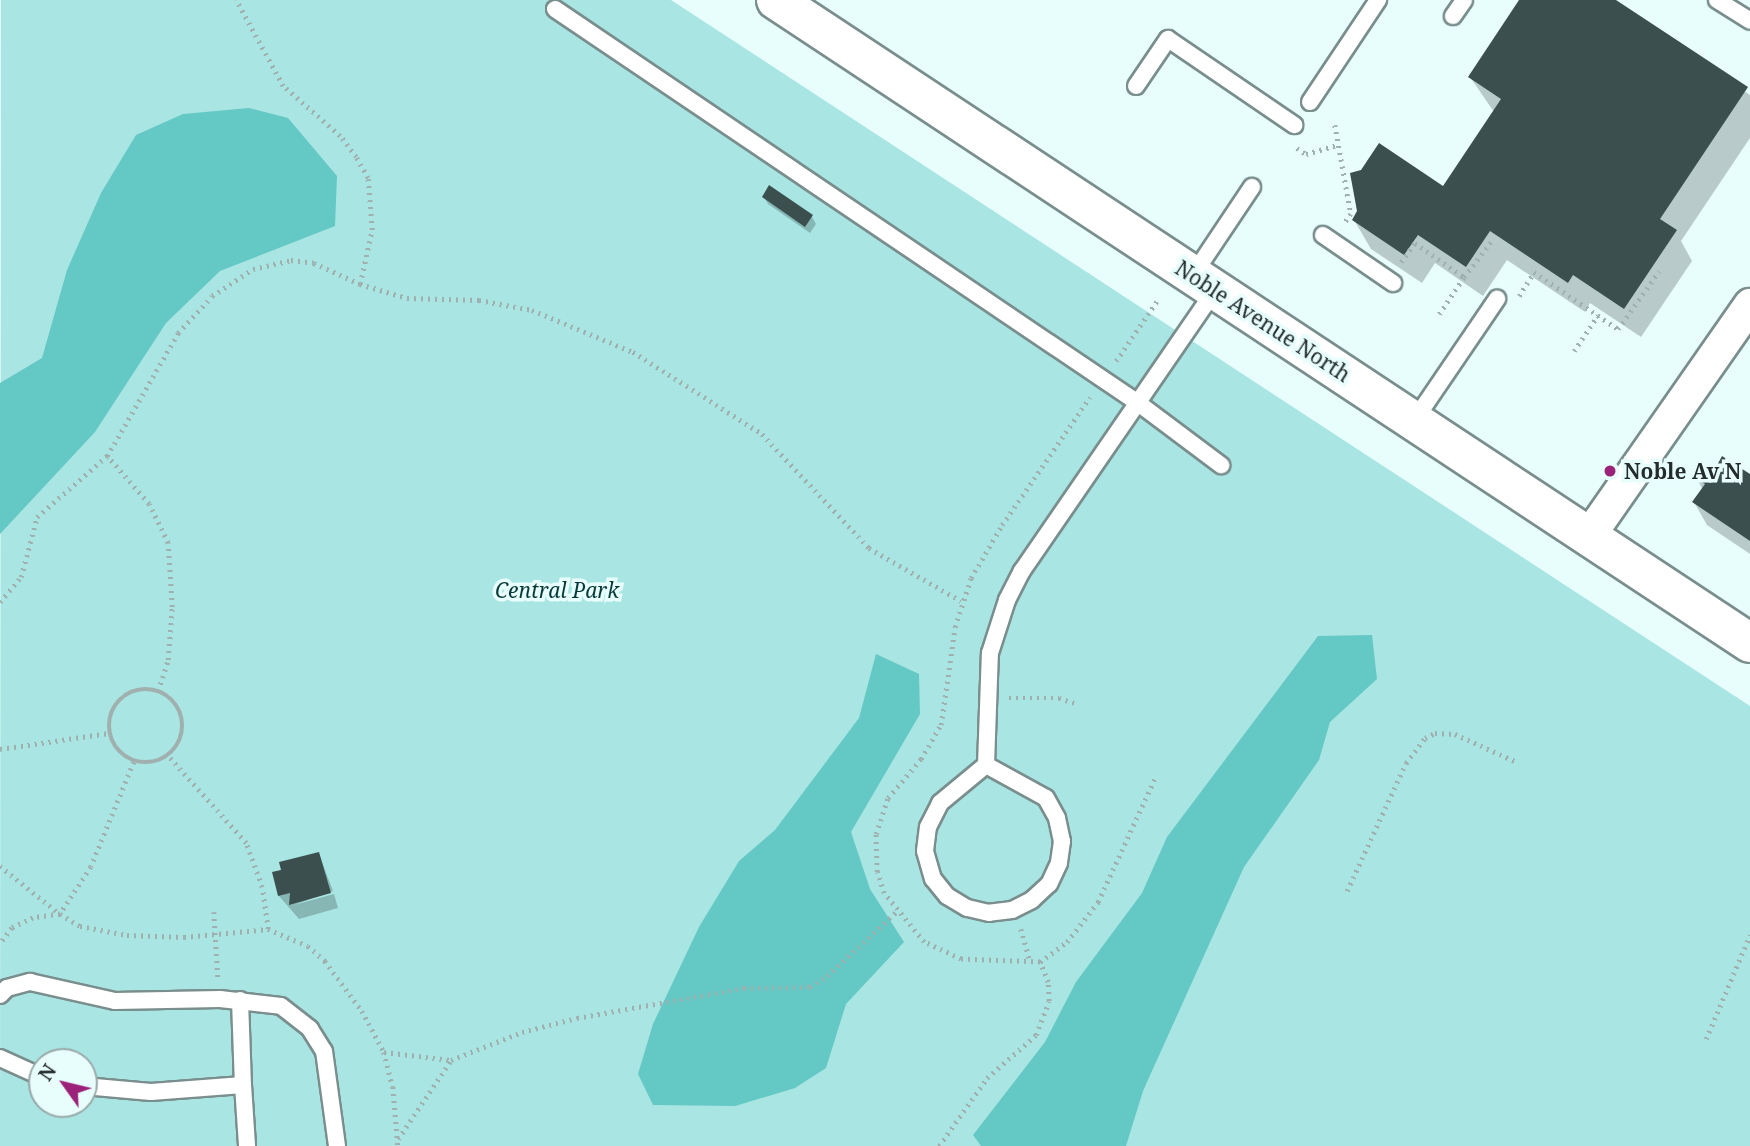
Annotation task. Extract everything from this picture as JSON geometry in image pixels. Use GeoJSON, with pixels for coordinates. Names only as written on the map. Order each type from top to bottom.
{"type":"FeatureCollection","features":[{"type":"Feature","properties":{"kind":"street","name":"Noble Avenue North"},"geometry":{"type":"LineString","coordinates":[[776,0],[1750,643]]}},
{"type":"Feature","properties":{"kind":"street"},"geometry":{"type":"LineString","coordinates":[[1590,536],[1750,305]]}},
{"type":"Feature","properties":{"kind":"lane"},"geometry":{"type":"LineString","coordinates":[[1310,102],[1378,0]]}},
{"type":"Feature","properties":{"kind":"lane"},"geometry":{"type":"LineString","coordinates":[[1453,16],[1464,0]]}},
{"type":"Feature","properties":{"kind":"lane"},"geometry":{"type":"LineString","coordinates":[[1717,0],[1750,21]]}},
{"type":"Feature","properties":{"kind":"lane"},"geometry":{"type":"LineString","coordinates":[[555,9],[1138,403],[1221,465]]}},
{"type":"Feature","properties":{"kind":"lane"},"geometry":{"type":"LineString","coordinates":[[1136,86],[1168,39],[1294,125]]}},
{"type":"Feature","properties":{"kind":"lane"},"geometry":{"type":"LineString","coordinates":[[986,765],[1046,798],[1057,818],[1062,841],[1059,863],[1049,884],[1014,908],[989,912],[967,908],[947,896],[933,879],[925,851],[928,827],[940,803],[986,765],[990,650],[1007,600],[1022,571],[1138,403],[1205,282],[1252,187]]}},
{"type":"Feature","properties":{"kind":"lane"},"geometry":{"type":"LineString","coordinates":[[1323,234],[1393,283]]}},
{"type":"Feature","properties":{"kind":"lane"},"geometry":{"type":"LineString","coordinates":[[1414,421],[1497,299]]}},
{"type":"Feature","properties":{"kind":"lane"},"geometry":{"type":"LineString","coordinates":[[0,995],[7,988],[30,982],[115,1001],[220,999],[281,1006],[310,1029],[324,1051],[330,1075],[337,1146]]}},
{"type":"Feature","properties":{"kind":"lane"},"geometry":{"type":"LineString","coordinates":[[240,1000],[247,1146]]}},
{"type":"Feature","properties":{"kind":"lane"},"geometry":{"type":"LineString","coordinates":[[0,1058],[28,1071]]}},
{"type":"Feature","properties":{"kind":"lane"},"geometry":{"type":"LineString","coordinates":[[98,1087],[150,1092],[243,1085]]}},
{"type":"Feature","properties":{"kind":"path"},"geometry":{"type":"LineString","coordinates":[[236,0],[283,86],[340,136],[368,178],[372,230],[359,284]]}},
{"type":"Feature","properties":{"kind":"path"},"geometry":{"type":"LineString","coordinates":[[1335,125],[1351,214],[1344,224],[1356,231]]}},
{"type":"Feature","properties":{"kind":"path"},"geometry":{"type":"LineString","coordinates":[[1295,147],[1306,154],[1338,145]]}},
{"type":"Feature","properties":{"kind":"path"},"geometry":{"type":"LineString","coordinates":[[1439,314],[1490,242]]}},
{"type":"Feature","properties":{"kind":"path"},"geometry":{"type":"LineString","coordinates":[[1390,255],[1402,263],[1415,243],[1464,277]]}},
{"type":"Feature","properties":{"kind":"path"},"geometry":{"type":"LineString","coordinates":[[0,602],[21,577],[37,517],[107,456],[178,333],[212,296],[236,278],[273,262],[291,260],[314,263],[359,284],[407,298],[479,300],[532,310],[633,352],[762,434],[869,548],[961,601]]}},
{"type":"Feature","properties":{"kind":"path"},"geometry":{"type":"LineString","coordinates":[[1517,299],[1534,272],[1619,329],[1659,271]]}},
{"type":"Feature","properties":{"kind":"path"},"geometry":{"type":"LineString","coordinates":[[1574,351],[1598,316]]}},
{"type":"Feature","properties":{"kind":"path"},"geometry":{"type":"LineString","coordinates":[[107,456],[149,504],[168,543],[172,620],[168,660],[158,691]]}},
{"type":"Feature","properties":{"kind":"path"},"geometry":{"type":"LineString","coordinates":[[146,688],[158,691],[178,706],[183,718],[180,743],[168,756],[150,764],[134,762],[117,751],[109,733],[109,717],[122,697],[146,688]]}},
{"type":"Feature","properties":{"kind":"path"},"geometry":{"type":"LineString","coordinates":[[987,698],[1059,698],[1074,703]]}},
{"type":"Feature","properties":{"kind":"path"},"geometry":{"type":"LineString","coordinates":[[0,749],[109,733]]}},
{"type":"Feature","properties":{"kind":"path"},"geometry":{"type":"LineString","coordinates":[[1347,891],[1406,763],[1425,738],[1434,733],[1455,734],[1519,763]]}},
{"type":"Feature","properties":{"kind":"path"},"geometry":{"type":"LineString","coordinates":[[168,756],[246,843],[262,887],[268,929]]}},
{"type":"Feature","properties":{"kind":"path"},"geometry":{"type":"LineString","coordinates":[[0,944],[23,923],[60,914],[91,867],[134,762]]}},
{"type":"Feature","properties":{"kind":"path"},"geometry":{"type":"LineString","coordinates":[[939,1146],[986,1078],[1036,1035],[1049,1000],[1048,982],[1040,962],[1066,942],[1098,902],[1155,778]]}},
{"type":"Feature","properties":{"kind":"path"},"geometry":{"type":"LineString","coordinates":[[0,866],[60,914],[103,933],[215,934],[268,929],[295,938],[325,961],[384,1052],[394,1087],[397,1143]]}},
{"type":"Feature","properties":{"kind":"path"},"geometry":{"type":"LineString","coordinates":[[1014,908],[1031,963]]}},
{"type":"Feature","properties":{"kind":"path"},"geometry":{"type":"LineString","coordinates":[[214,912],[220,999]]}},
{"type":"Feature","properties":{"kind":"path"},"geometry":{"type":"LineString","coordinates":[[384,1052],[451,1059],[522,1032],[577,1018],[744,988],[810,987],[827,976],[896,912]]}},
{"type":"Feature","properties":{"kind":"path"},"geometry":{"type":"LineString","coordinates":[[1706,1039],[1750,935]]}},
{"type":"Feature","properties":{"kind":"path"},"geometry":{"type":"LineString","coordinates":[[397,1143],[451,1059]]}},
{"type":"Feature","properties":{"kind":"green space","name":"Central Park"},"geometry":{"type":"Polygon","coordinates":[[[1,0],[671,0],[1750,706],[1750,1146],[0,1146],[1,0]]]}},
{"type":"Feature","properties":{"kind":"shaded area"},"geometry":{"type":"Polygon","coordinates":[[[249,108],[288,118],[337,176],[335,226],[220,271],[166,323],[95,432],[0,534],[0,383],[42,358],[67,270],[101,193],[136,135],[183,114],[249,108]]]}},
{"type":"Feature","properties":{"kind":"shaded area"},"geometry":{"type":"Polygon","coordinates":[[[1372,635],[1377,679],[1330,722],[1319,760],[1244,867],[1143,1091],[1126,1146],[981,1146],[973,1135],[1045,1042],[1076,982],[1142,893],[1167,837],[1318,636],[1372,635]]]}},
{"type":"Feature","properties":{"kind":"shaded area"},"geometry":{"type":"Polygon","coordinates":[[[876,654],[919,674],[920,714],[851,832],[870,889],[904,942],[846,1004],[826,1068],[795,1088],[735,1106],[653,1105],[638,1074],[653,1024],[699,927],[739,861],[775,830],[859,718],[876,654]]]}},
{"type":"Feature","properties":{"kind":"building"},"geometry":{"type":"Polygon","coordinates":[[[1519,0],[1616,0],[1748,87],[1660,219],[1677,230],[1624,309],[1573,275],[1568,283],[1490,231],[1466,267],[1418,235],[1404,255],[1352,220],[1357,211],[1350,173],[1361,170],[1379,143],[1443,186],[1501,99],[1468,77],[1519,0]]]}},
{"type":"Feature","properties":{"kind":"building"},"geometry":{"type":"Polygon","coordinates":[[[769,185],[813,215],[805,227],[762,197],[769,185]]]}},
{"type":"Feature","properties":{"kind":"building"},"geometry":{"type":"Polygon","coordinates":[[[1722,456],[1750,474],[1750,541],[1692,502],[1705,484],[1693,476],[1702,463],[1714,471],[1722,456]]]}},
{"type":"Feature","properties":{"kind":"building"},"geometry":{"type":"Polygon","coordinates":[[[319,852],[331,893],[289,905],[290,893],[278,896],[272,872],[281,870],[279,862],[319,852]]]}},
{"type":"Feature","properties":{"kind":"place","name":"Noble Av N"},"geometry":{"type":"Point","coordinates":[1610,471]}}]}
